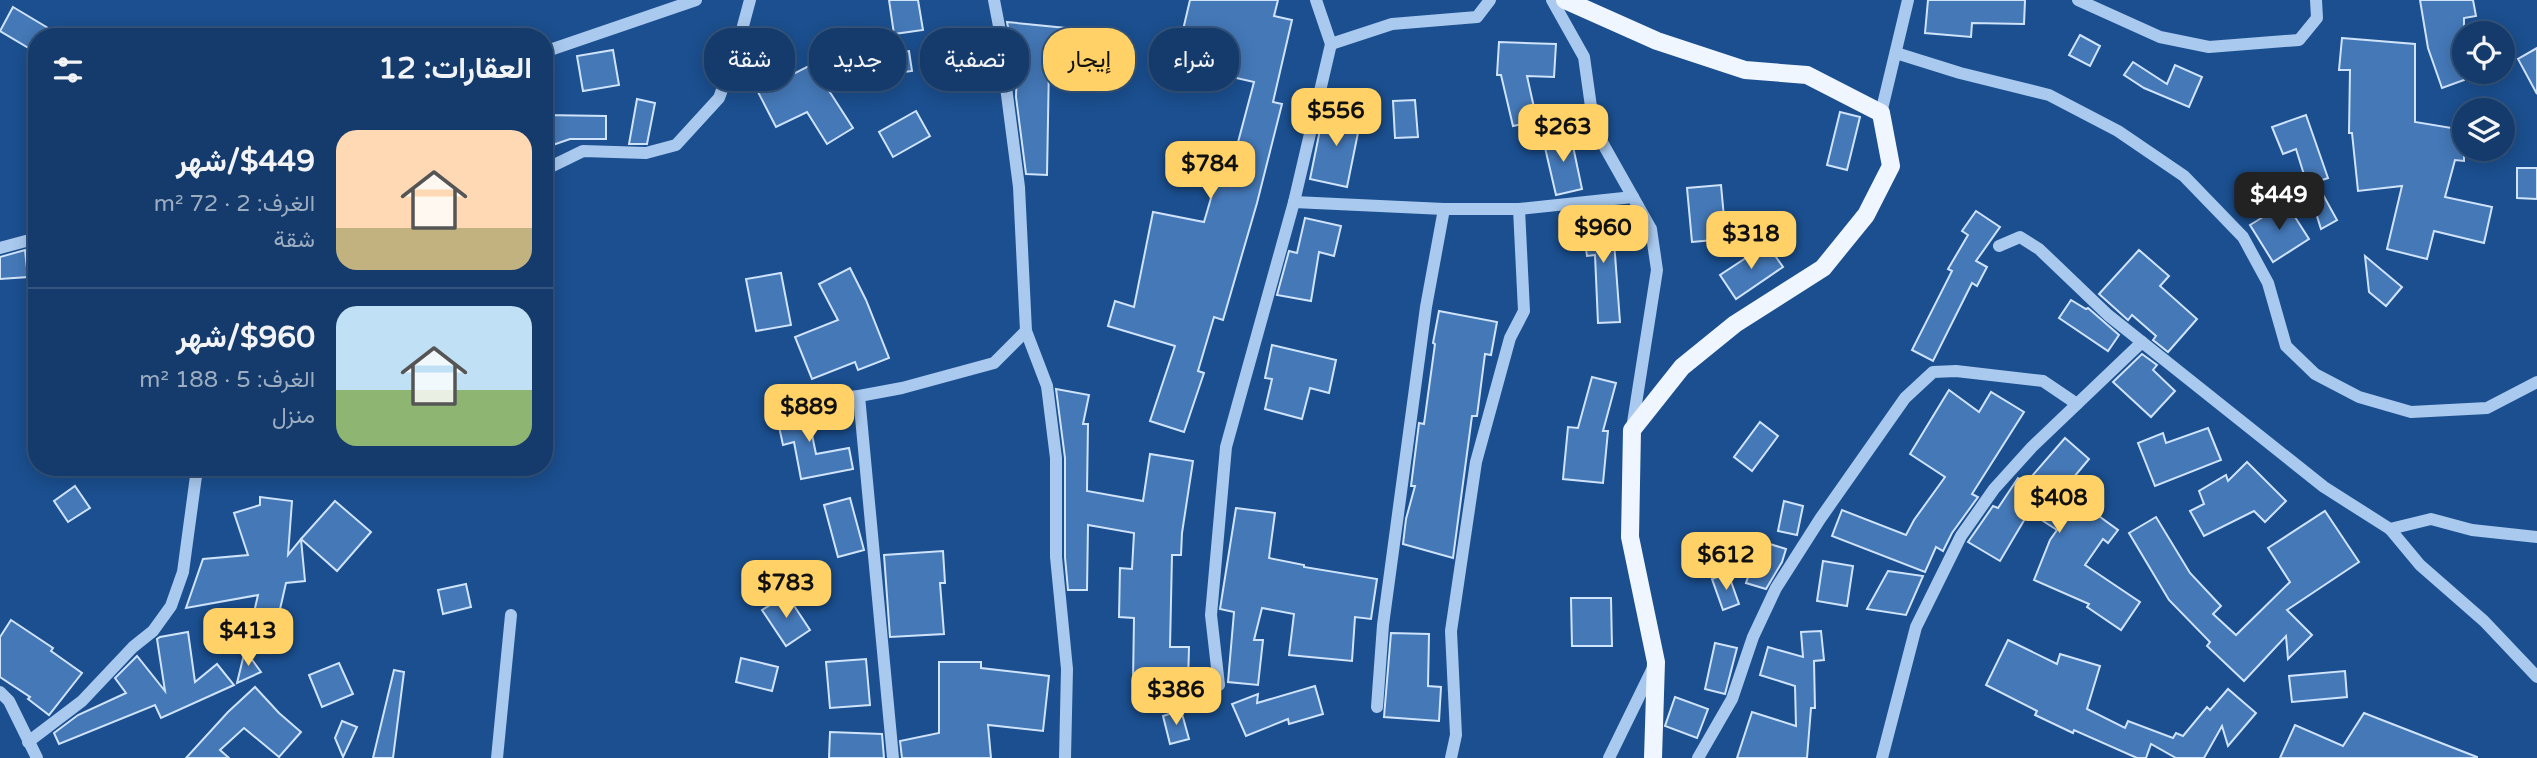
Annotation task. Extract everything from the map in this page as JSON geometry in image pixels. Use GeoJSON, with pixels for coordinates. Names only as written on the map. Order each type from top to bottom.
{"type":"FeatureCollection","features":[{"type":"Feature","properties":{"kind":"main road"},"geometry":{"type":"LineString","coordinates":[[1565,0],[1657,41],[1745,70],[1807,75],[1881,113],[1891,166],[1866,215],[1823,268],[1735,324],[1682,367],[1632,430],[1630,537],[1656,662],[1653,758]]}},
{"type":"Feature","properties":{"kind":"street"},"geometry":{"type":"LineString","coordinates":[[553,49],[696,0]]}},
{"type":"Feature","properties":{"kind":"street"},"geometry":{"type":"LineString","coordinates":[[553,166],[583,151],[646,153],[676,145],[719,98],[736,52],[750,0]]}},
{"type":"Feature","properties":{"kind":"street"},"geometry":{"type":"LineString","coordinates":[[994,0],[1005,57],[1006,87],[1019,187],[1026,331],[1047,386],[1056,458],[1056,557],[1067,670],[1065,758]]}},
{"type":"Feature","properties":{"kind":"street"},"geometry":{"type":"LineString","coordinates":[[1219,685],[1210,615],[1226,447],[1294,202],[1331,44],[1316,0]]}},
{"type":"Feature","properties":{"kind":"street"},"geometry":{"type":"LineString","coordinates":[[1331,44],[1392,24],[1477,17],[1490,0]]}},
{"type":"Feature","properties":{"kind":"street"},"geometry":{"type":"LineString","coordinates":[[1552,0],[1584,57],[1594,128],[1651,229],[1657,270],[1632,430]]}},
{"type":"Feature","properties":{"kind":"street"},"geometry":{"type":"LineString","coordinates":[[1881,113],[1908,0]]}},
{"type":"Feature","properties":{"kind":"street"},"geometry":{"type":"LineString","coordinates":[[2078,0],[2160,37],[2209,47],[2300,40],[2317,18],[2316,0]]}},
{"type":"Feature","properties":{"kind":"street"},"geometry":{"type":"LineString","coordinates":[[1896,53],[1960,73],[2049,95],[2118,131],[2185,176],[2242,237],[2268,283],[2286,346],[2315,374],[2359,397],[2412,412],[2487,408],[2537,382]]}},
{"type":"Feature","properties":{"kind":"street"},"geometry":{"type":"LineString","coordinates":[[1294,202],[1444,209],[1518,209],[1633,197]]}},
{"type":"Feature","properties":{"kind":"street"},"geometry":{"type":"LineString","coordinates":[[1377,707],[1382,625],[1426,307],[1444,209]]}},
{"type":"Feature","properties":{"kind":"street"},"geometry":{"type":"LineString","coordinates":[[1451,758],[1456,735],[1451,631],[1476,462],[1510,338],[1524,311],[1518,209]]}},
{"type":"Feature","properties":{"kind":"street"},"geometry":{"type":"LineString","coordinates":[[1999,246],[2020,237],[2030,243],[2108,315],[2324,487],[2390,529],[2420,565],[2484,621],[2537,677]]}},
{"type":"Feature","properties":{"kind":"street"},"geometry":{"type":"LineString","coordinates":[[0,248],[28,241]]}},
{"type":"Feature","properties":{"kind":"street"},"geometry":{"type":"LineString","coordinates":[[829,398],[859,397],[994,363],[1026,331]]}},
{"type":"Feature","properties":{"kind":"street"},"geometry":{"type":"LineString","coordinates":[[1882,758],[1916,627],[1961,536],[2009,472],[2032,447],[2142,342]]}},
{"type":"Feature","properties":{"kind":"street"},"geometry":{"type":"LineString","coordinates":[[1698,758],[1732,699],[1753,637],[1776,588],[1820,519],[1905,398],[1933,372],[1956,371],[2043,381],[2077,404]]}},
{"type":"Feature","properties":{"kind":"street"},"geometry":{"type":"LineString","coordinates":[[859,397],[892,758]]}},
{"type":"Feature","properties":{"kind":"street"},"geometry":{"type":"LineString","coordinates":[[0,692],[9,701],[31,753],[133,647],[153,631],[171,606],[183,572],[197,476]]}},
{"type":"Feature","properties":{"kind":"street"},"geometry":{"type":"LineString","coordinates":[[2390,529],[2431,519],[2472,530],[2537,537]]}},
{"type":"Feature","properties":{"kind":"street"},"geometry":{"type":"LineString","coordinates":[[496,758],[510,615]]}},
{"type":"Feature","properties":{"kind":"street"},"geometry":{"type":"LineString","coordinates":[[1609,758],[1656,662]]}},
{"type":"Feature","properties":{"kind":"building"},"geometry":{"type":"Polygon","coordinates":[[[889,0],[918,0],[923,28],[906,32],[906,28],[893,28],[889,0]]]}},
{"type":"Feature","properties":{"kind":"building"},"geometry":{"type":"Polygon","coordinates":[[[1190,0],[1278,0],[1274,16],[1292,20],[1273,102],[1282,104],[1257,203],[1223,320],[1214,317],[1198,371],[1204,373],[1184,432],[1150,421],[1175,346],[1108,326],[1115,301],[1134,307],[1153,212],[1204,222],[1224,143],[1237,146],[1254,82],[1239,79],[1239,28],[1183,28],[1190,0]]]}},
{"type":"Feature","properties":{"kind":"building"},"geometry":{"type":"Polygon","coordinates":[[[1928,0],[2025,0],[2024,24],[1972,23],[1971,37],[1925,33],[1928,0]]]}},
{"type":"Feature","properties":{"kind":"building"},"geometry":{"type":"Polygon","coordinates":[[[2420,0],[2473,0],[2476,16],[2464,18],[2464,21],[2452,21],[2453,84],[2442,88],[2428,48],[2420,0]]]}},
{"type":"Feature","properties":{"kind":"building"},"geometry":{"type":"Polygon","coordinates":[[[13,7],[48,28],[28,28],[28,48],[0,31],[13,7]]]}},
{"type":"Feature","properties":{"kind":"building"},"geometry":{"type":"Polygon","coordinates":[[[1007,22],[1066,28],[1043,28],[1043,91],[1049,91],[1047,175],[1026,174],[1016,97],[1016,91],[1029,91],[1029,28],[1008,28],[1007,22]]]}},
{"type":"Feature","properties":{"kind":"building"},"geometry":{"type":"Polygon","coordinates":[[[2080,35],[2100,46],[2090,66],[2069,55],[2080,35]]]}},
{"type":"Feature","properties":{"kind":"building"},"geometry":{"type":"Polygon","coordinates":[[[2342,38],[2415,44],[2415,122],[2452,128],[2452,161],[2455,161],[2445,197],[2492,207],[2484,243],[2434,231],[2427,259],[2387,249],[2402,186],[2358,191],[2352,133],[2349,133],[2350,70],[2339,70],[2342,38]]]}},
{"type":"Feature","properties":{"kind":"building"},"geometry":{"type":"Polygon","coordinates":[[[1499,42],[1556,44],[1554,77],[1527,76],[1537,121],[1513,126],[1501,75],[1497,75],[1499,42]]]}},
{"type":"Feature","properties":{"kind":"building"},"geometry":{"type":"Polygon","coordinates":[[[2537,48],[2537,94],[2518,59],[2537,48]]]}},
{"type":"Feature","properties":{"kind":"building"},"geometry":{"type":"Polygon","coordinates":[[[613,50],[619,85],[583,91],[577,56],[613,50]]]}},
{"type":"Feature","properties":{"kind":"building"},"geometry":{"type":"Polygon","coordinates":[[[906,51],[909,51],[912,71],[906,72],[906,51]]]}},
{"type":"Feature","properties":{"kind":"building"},"geometry":{"type":"Polygon","coordinates":[[[2133,62],[2167,84],[2175,65],[2202,77],[2189,107],[2144,88],[2124,75],[2133,62]]]}},
{"type":"Feature","properties":{"kind":"building"},"geometry":{"type":"Polygon","coordinates":[[[809,66],[809,91],[829,91],[853,128],[827,144],[807,112],[776,127],[758,92],[795,91],[795,73],[809,66]]]}},
{"type":"Feature","properties":{"kind":"building"},"geometry":{"type":"Polygon","coordinates":[[[637,99],[655,103],[647,144],[629,144],[637,99]]]}},
{"type":"Feature","properties":{"kind":"building"},"geometry":{"type":"Polygon","coordinates":[[[1415,100],[1418,137],[1395,138],[1393,101],[1415,100]]]}},
{"type":"Feature","properties":{"kind":"building"},"geometry":{"type":"Polygon","coordinates":[[[1324,110],[1361,118],[1347,187],[1310,179],[1324,110]]]}},
{"type":"Feature","properties":{"kind":"building"},"geometry":{"type":"Polygon","coordinates":[[[916,111],[930,136],[893,157],[879,132],[916,111]]]}},
{"type":"Feature","properties":{"kind":"building"},"geometry":{"type":"Polygon","coordinates":[[[1840,112],[1860,117],[1847,170],[1827,165],[1840,112]]]}},
{"type":"Feature","properties":{"kind":"building"},"geometry":{"type":"Polygon","coordinates":[[[553,115],[606,116],[606,139],[570,139],[553,145],[553,115]]]}},
{"type":"Feature","properties":{"kind":"building"},"geometry":{"type":"Polygon","coordinates":[[[2306,115],[2328,178],[2316,182],[2337,220],[2321,229],[2296,149],[2283,154],[2272,127],[2306,115]]]}},
{"type":"Feature","properties":{"kind":"building"},"geometry":{"type":"Polygon","coordinates":[[[1570,132],[1582,189],[1556,195],[1543,139],[1570,132]]]}},
{"type":"Feature","properties":{"kind":"building"},"geometry":{"type":"Polygon","coordinates":[[[2517,168],[2537,168],[2537,199],[2517,198],[2517,168]]]}},
{"type":"Feature","properties":{"kind":"building"},"geometry":{"type":"Polygon","coordinates":[[[1721,185],[1726,239],[1692,242],[1687,188],[1721,185]]]}},
{"type":"Feature","properties":{"kind":"building"},"geometry":{"type":"Polygon","coordinates":[[[2286,203],[2309,239],[2273,262],[2250,225],[2286,203]]]}},
{"type":"Feature","properties":{"kind":"building"},"geometry":{"type":"Polygon","coordinates":[[[1976,211],[2000,227],[1976,261],[1987,267],[1977,286],[1972,283],[1933,361],[1912,350],[1952,271],[1948,269],[1968,235],[1962,231],[1976,211]]]}},
{"type":"Feature","properties":{"kind":"building"},"geometry":{"type":"Polygon","coordinates":[[[1612,214],[1620,322],[1598,323],[1595,255],[1587,256],[1582,217],[1612,214]]]}},
{"type":"Feature","properties":{"kind":"building"},"geometry":{"type":"Polygon","coordinates":[[[1305,218],[1341,226],[1334,256],[1319,252],[1311,301],[1277,295],[1289,251],[1297,253],[1305,218]]]}},
{"type":"Feature","properties":{"kind":"building"},"geometry":{"type":"Polygon","coordinates":[[[1767,244],[1783,267],[1736,299],[1720,275],[1767,244]]]}},
{"type":"Feature","properties":{"kind":"building"},"geometry":{"type":"Polygon","coordinates":[[[25,250],[28,277],[0,279],[0,257],[25,250]]]}},
{"type":"Feature","properties":{"kind":"building"},"geometry":{"type":"Polygon","coordinates":[[[2139,250],[2169,276],[2160,286],[2197,319],[2168,352],[2153,340],[2156,336],[2132,315],[2128,320],[2099,294],[2139,250]]]}},
{"type":"Feature","properties":{"kind":"building"},"geometry":{"type":"Polygon","coordinates":[[[2365,256],[2402,287],[2386,306],[2369,292],[2365,256]]]}},
{"type":"Feature","properties":{"kind":"building"},"geometry":{"type":"Polygon","coordinates":[[[850,268],[889,358],[858,370],[855,362],[812,379],[795,337],[838,320],[819,284],[850,268]]]}},
{"type":"Feature","properties":{"kind":"building"},"geometry":{"type":"Polygon","coordinates":[[[781,273],[791,325],[756,331],[746,279],[781,273]]]}},
{"type":"Feature","properties":{"kind":"building"},"geometry":{"type":"Polygon","coordinates":[[[2071,300],[2088,308],[2119,335],[2108,351],[2059,318],[2071,300]]]}},
{"type":"Feature","properties":{"kind":"building"},"geometry":{"type":"Polygon","coordinates":[[[1439,311],[1497,322],[1491,355],[1485,354],[1477,416],[1472,416],[1453,558],[1403,544],[1406,519],[1415,486],[1411,486],[1419,423],[1424,424],[1439,311]]]}},
{"type":"Feature","properties":{"kind":"building"},"geometry":{"type":"Polygon","coordinates":[[[1272,345],[1336,360],[1329,393],[1310,388],[1302,419],[1265,409],[1272,379],[1265,378],[1272,345]]]}},
{"type":"Feature","properties":{"kind":"building"},"geometry":{"type":"Polygon","coordinates":[[[2142,354],[2157,365],[2153,370],[2175,391],[2151,417],[2113,382],[2142,354]]]}},
{"type":"Feature","properties":{"kind":"building"},"geometry":{"type":"Polygon","coordinates":[[[1592,377],[1616,383],[1603,431],[1608,431],[1603,483],[1563,479],[1568,427],[1578,428],[1592,377]]]}},
{"type":"Feature","properties":{"kind":"building"},"geometry":{"type":"Polygon","coordinates":[[[1056,389],[1089,395],[1083,424],[1088,424],[1087,491],[1143,501],[1150,454],[1193,461],[1181,555],[1172,555],[1170,647],[1189,647],[1188,683],[1133,682],[1134,618],[1119,617],[1120,568],[1132,569],[1134,533],[1088,525],[1087,590],[1068,590],[1065,557],[1065,458],[1056,389]]]}},
{"type":"Feature","properties":{"kind":"building"},"geometry":{"type":"Polygon","coordinates":[[[1949,390],[1979,412],[1991,392],[2024,412],[1972,494],[1978,497],[1952,533],[1943,551],[1936,547],[1925,572],[1832,536],[1842,510],[1906,535],[1945,477],[1910,454],[1949,390]]]}},
{"type":"Feature","properties":{"kind":"building"},"geometry":{"type":"Polygon","coordinates":[[[805,401],[816,454],[849,448],[853,469],[801,479],[794,442],[783,445],[775,408],[805,401]]]}},
{"type":"Feature","properties":{"kind":"building"},"geometry":{"type":"Polygon","coordinates":[[[1760,422],[1778,436],[1752,471],[1734,457],[1760,422]]]}},
{"type":"Feature","properties":{"kind":"building"},"geometry":{"type":"Polygon","coordinates":[[[2208,428],[2221,460],[2155,486],[2138,443],[2163,433],[2166,443],[2208,428]]]}},
{"type":"Feature","properties":{"kind":"building"},"geometry":{"type":"Polygon","coordinates":[[[2065,438],[2089,459],[2063,490],[2118,530],[2108,543],[2103,539],[2085,565],[2140,602],[2121,630],[2087,607],[2089,604],[2034,580],[2050,540],[2057,530],[2029,512],[2000,561],[1968,542],[1993,506],[1998,508],[2018,478],[2026,483],[2065,438]]]}},
{"type":"Feature","properties":{"kind":"building"},"geometry":{"type":"Polygon","coordinates":[[[2247,462],[2286,501],[2265,522],[2254,511],[2204,536],[2190,511],[2204,504],[2199,491],[2226,475],[2228,481],[2247,462]]]}},
{"type":"Feature","properties":{"kind":"building"},"geometry":{"type":"Polygon","coordinates":[[[75,486],[90,508],[68,522],[54,501],[75,486]]]}},
{"type":"Feature","properties":{"kind":"building"},"geometry":{"type":"Polygon","coordinates":[[[260,497],[292,501],[288,555],[301,539],[305,581],[286,583],[270,653],[246,647],[258,595],[186,608],[203,559],[248,555],[234,513],[260,505],[260,497]]]}},
{"type":"Feature","properties":{"kind":"building"},"geometry":{"type":"Polygon","coordinates":[[[850,498],[864,550],[838,557],[824,505],[850,498]]]}},
{"type":"Feature","properties":{"kind":"building"},"geometry":{"type":"Polygon","coordinates":[[[335,501],[371,532],[337,571],[301,539],[335,501]]]}},
{"type":"Feature","properties":{"kind":"building"},"geometry":{"type":"Polygon","coordinates":[[[1784,501],[1803,506],[1797,535],[1778,531],[1784,501]]]}},
{"type":"Feature","properties":{"kind":"building"},"geometry":{"type":"Polygon","coordinates":[[[1236,508],[1275,513],[1269,558],[1304,567],[1377,579],[1371,619],[1355,617],[1352,661],[1289,655],[1294,614],[1262,608],[1254,640],[1263,640],[1258,685],[1228,682],[1234,612],[1220,609],[1236,508]]]}},
{"type":"Feature","properties":{"kind":"building"},"geometry":{"type":"Polygon","coordinates":[[[2325,511],[2359,562],[2287,610],[2312,635],[2288,659],[2286,636],[2244,681],[2207,646],[2210,642],[2169,600],[2129,533],[2156,517],[2190,573],[2221,606],[2213,614],[2236,635],[2290,582],[2268,548],[2325,511]]]}},
{"type":"Feature","properties":{"kind":"building"},"geometry":{"type":"Polygon","coordinates":[[[1760,541],[1786,549],[1782,562],[1766,589],[1746,583],[1760,541]]]}},
{"type":"Feature","properties":{"kind":"building"},"geometry":{"type":"Polygon","coordinates":[[[943,551],[945,583],[940,583],[944,634],[890,637],[884,555],[943,551]]]}},
{"type":"Feature","properties":{"kind":"building"},"geometry":{"type":"Polygon","coordinates":[[[1823,561],[1853,566],[1847,606],[1817,601],[1823,561]]]}},
{"type":"Feature","properties":{"kind":"building"},"geometry":{"type":"Polygon","coordinates":[[[1888,571],[1923,576],[1906,615],[1867,609],[1888,571]]]}},
{"type":"Feature","properties":{"kind":"building"},"geometry":{"type":"Polygon","coordinates":[[[1728,573],[1739,604],[1723,610],[1712,579],[1728,573]]]}},
{"type":"Feature","properties":{"kind":"building"},"geometry":{"type":"Polygon","coordinates":[[[466,584],[471,607],[443,614],[438,590],[466,584]]]}},
{"type":"Feature","properties":{"kind":"building"},"geometry":{"type":"Polygon","coordinates":[[[787,595],[810,630],[786,646],[762,610],[787,595]]]}},
{"type":"Feature","properties":{"kind":"building"},"geometry":{"type":"Polygon","coordinates":[[[1571,598],[1611,598],[1612,646],[1572,646],[1571,598]]]}},
{"type":"Feature","properties":{"kind":"building"},"geometry":{"type":"Polygon","coordinates":[[[11,620],[53,648],[51,651],[82,673],[49,715],[28,699],[30,697],[0,677],[0,637],[11,620]]]}},
{"type":"Feature","properties":{"kind":"building"},"geometry":{"type":"Polygon","coordinates":[[[1821,631],[1824,660],[1814,661],[1815,708],[1811,708],[1807,758],[1737,758],[1752,712],[1796,726],[1795,686],[1760,675],[1768,647],[1803,657],[1801,632],[1821,631]]]}},
{"type":"Feature","properties":{"kind":"building"},"geometry":{"type":"Polygon","coordinates":[[[188,632],[195,682],[217,664],[234,685],[161,718],[155,705],[59,744],[54,733],[78,715],[126,693],[115,678],[137,656],[165,691],[157,639],[188,632]]]}},
{"type":"Feature","properties":{"kind":"building"},"geometry":{"type":"Polygon","coordinates":[[[1391,633],[1429,634],[1428,686],[1441,687],[1439,721],[1384,717],[1391,633]]]}},
{"type":"Feature","properties":{"kind":"building"},"geometry":{"type":"Polygon","coordinates":[[[2008,640],[2057,664],[2060,654],[2100,666],[2087,709],[2125,728],[2128,721],[2173,738],[2176,733],[2183,736],[2207,707],[2210,710],[2228,689],[2256,713],[2228,746],[2222,726],[2204,758],[2176,758],[2151,744],[2146,758],[2137,758],[2035,715],[2037,711],[1986,685],[2008,640]]]}},
{"type":"Feature","properties":{"kind":"building"},"geometry":{"type":"Polygon","coordinates":[[[1715,643],[1737,648],[1725,694],[1705,689],[1715,643]]]}},
{"type":"Feature","properties":{"kind":"building"},"geometry":{"type":"Polygon","coordinates":[[[245,650],[261,672],[237,683],[245,650]]]}},
{"type":"Feature","properties":{"kind":"building"},"geometry":{"type":"Polygon","coordinates":[[[741,658],[778,667],[772,691],[736,682],[741,658]]]}},
{"type":"Feature","properties":{"kind":"building"},"geometry":{"type":"Polygon","coordinates":[[[866,659],[870,705],[830,708],[826,662],[866,659]]]}},
{"type":"Feature","properties":{"kind":"building"},"geometry":{"type":"Polygon","coordinates":[[[939,662],[981,662],[981,668],[1049,676],[1043,731],[988,725],[991,758],[902,758],[900,741],[939,733],[939,662]]]}},
{"type":"Feature","properties":{"kind":"building"},"geometry":{"type":"Polygon","coordinates":[[[339,663],[353,694],[322,707],[309,675],[339,663]]]}},
{"type":"Feature","properties":{"kind":"building"},"geometry":{"type":"Polygon","coordinates":[[[394,670],[404,672],[393,758],[373,758],[394,670]]]}},
{"type":"Feature","properties":{"kind":"building"},"geometry":{"type":"Polygon","coordinates":[[[2345,671],[2347,697],[2292,702],[2289,676],[2345,671]]]}},
{"type":"Feature","properties":{"kind":"building"},"geometry":{"type":"Polygon","coordinates":[[[1315,686],[1323,714],[1289,724],[1288,719],[1246,736],[1232,704],[1258,694],[1257,703],[1315,686]]]}},
{"type":"Feature","properties":{"kind":"building"},"geometry":{"type":"Polygon","coordinates":[[[255,687],[301,732],[279,757],[244,728],[220,750],[229,758],[186,758],[228,712],[255,687]]]}},
{"type":"Feature","properties":{"kind":"building"},"geometry":{"type":"Polygon","coordinates":[[[1675,697],[1708,709],[1697,738],[1665,726],[1675,697]]]}},
{"type":"Feature","properties":{"kind":"building"},"geometry":{"type":"Polygon","coordinates":[[[1181,710],[1189,739],[1170,744],[1163,716],[1181,710]]]}},
{"type":"Feature","properties":{"kind":"building"},"geometry":{"type":"Polygon","coordinates":[[[2364,713],[2477,758],[2280,758],[2295,725],[2343,746],[2364,713]]]}},
{"type":"Feature","properties":{"kind":"building"},"geometry":{"type":"Polygon","coordinates":[[[342,721],[357,727],[343,757],[335,738],[342,721]]]}},
{"type":"Feature","properties":{"kind":"building"},"geometry":{"type":"Polygon","coordinates":[[[830,732],[882,734],[884,758],[829,758],[830,732]]]}}]}
